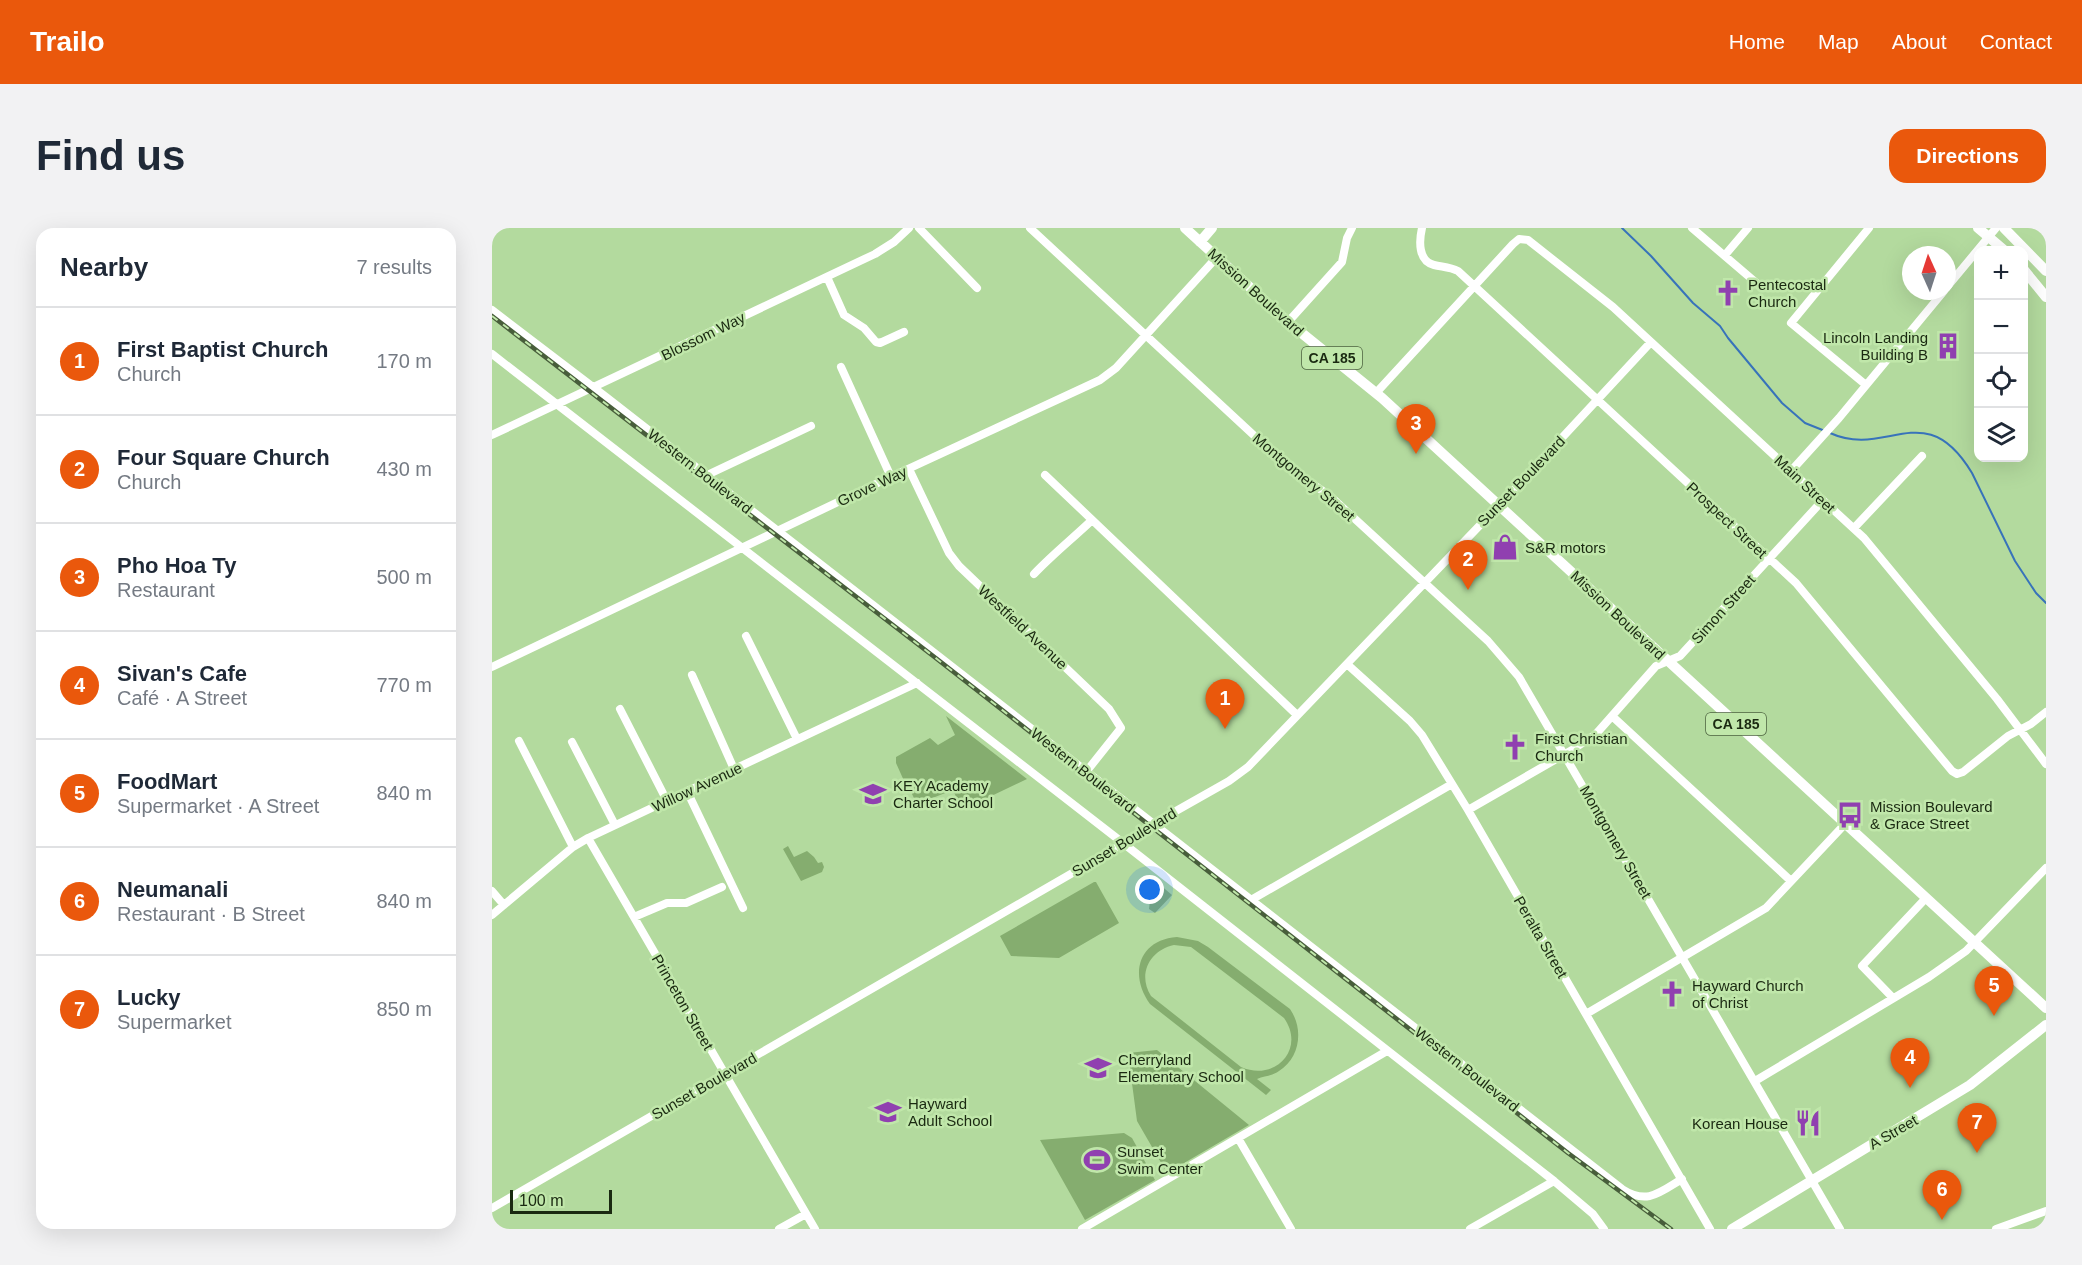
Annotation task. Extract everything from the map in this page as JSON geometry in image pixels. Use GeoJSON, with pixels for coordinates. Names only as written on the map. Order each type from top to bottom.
{"type":"FeatureCollection","features":[{"type":"Feature","properties":{"kind":"main road","name":"Mission Boulevard"},"geometry":{"type":"LineString","coordinates":[[1185,228],[1288,322],[1376,393],[2046,1008]]}},
{"type":"Feature","properties":{"kind":"main road"},"geometry":{"type":"LineString","coordinates":[[1200,242],[1212,228]]}},
{"type":"Feature","properties":{"kind":"main road"},"geometry":{"type":"LineString","coordinates":[[1978,228],[1992,232],[2001,246]]}},
{"type":"Feature","properties":{"kind":"main road"},"geometry":{"type":"LineString","coordinates":[[2004,228],[2046,271]]}},
{"type":"Feature","properties":{"kind":"main road"},"geometry":{"type":"LineString","coordinates":[[2028,275],[2046,297]]}},
{"type":"Feature","properties":{"kind":"main road","name":"A Street"},"geometry":{"type":"LineString","coordinates":[[1732,1229],[1970,1085],[2046,1025]]}},
{"type":"Feature","properties":{"kind":"street","name":"Blossom Way"},"geometry":{"type":"LineString","coordinates":[[492,435],[882,250],[909,228]]}},
{"type":"Feature","properties":{"kind":"street"},"geometry":{"type":"LineString","coordinates":[[919,228],[977,288]]}},
{"type":"Feature","properties":{"kind":"street","name":"Montgomery Street"},"geometry":{"type":"LineString","coordinates":[[1030,228],[1281,461],[1330,496],[1505,659],[1527,690],[1565,754],[1840,1229]]}},
{"type":"Feature","properties":{"kind":"street"},"geometry":{"type":"LineString","coordinates":[[1288,322],[1342,262],[1347,238],[1352,228]]}},
{"type":"Feature","properties":{"kind":"street","name":"Prospect Street"},"geometry":{"type":"LineString","coordinates":[[1422,228],[1421,249],[1428,263],[1458,271],[1796,583],[1952,771],[1957,774],[1963,772],[2008,736],[2020,730]]}},
{"type":"Feature","properties":{"kind":"street"},"geometry":{"type":"LineString","coordinates":[[1692,228],[1760,286]]}},
{"type":"Feature","properties":{"kind":"street"},"geometry":{"type":"LineString","coordinates":[[1725,255],[1748,228]]}},
{"type":"Feature","properties":{"kind":"street"},"geometry":{"type":"LineString","coordinates":[[1866,385],[1791,323],[1869,228]]}},
{"type":"Feature","properties":{"kind":"street"},"geometry":{"type":"LineString","coordinates":[[1956,276],[1992,232]]}},
{"type":"Feature","properties":{"kind":"street","name":"Main Street"},"geometry":{"type":"LineString","coordinates":[[1473,287],[1515,241],[1523,238],[1613,307],[1854,528],[1878,554],[2046,764]]}},
{"type":"Feature","properties":{"kind":"street","name":"Grove Way"},"geometry":{"type":"LineString","coordinates":[[492,668],[891,477],[1100,380],[1116,368],[1217,258]]}},
{"type":"Feature","properties":{"kind":"street"},"geometry":{"type":"LineString","coordinates":[[827,277],[844,315],[864,328],[876,342],[880,343],[904,332]]}},
{"type":"Feature","properties":{"kind":"street"},"geometry":{"type":"LineString","coordinates":[[1376,393],[1473,287]]}},
{"type":"Feature","properties":{"kind":"street"},"geometry":{"type":"LineString","coordinates":[[1791,471],[1839,418],[1937,300]]}},
{"type":"Feature","properties":{"kind":"street","name":"Western Boulevard"},"geometry":{"type":"LineString","coordinates":[[492,310],[1622,1190],[1641,1198],[1649,1197],[1682,1179]]}},
{"type":"Feature","properties":{"kind":"street","name":"Sunset Boulevard"},"geometry":{"type":"LineString","coordinates":[[492,1208],[1123,843],[1229,781],[1248,767],[1348,665],[1651,342]]}},
{"type":"Feature","properties":{"kind":"street"},"geometry":{"type":"LineString","coordinates":[[492,354],[1123,843],[1554,1181],[1593,1214],[1604,1229]]}},
{"type":"Feature","properties":{"kind":"street"},"geometry":{"type":"LineString","coordinates":[[841,367],[891,477]]}},
{"type":"Feature","properties":{"kind":"street"},"geometry":{"type":"LineString","coordinates":[[705,476],[811,426]]}},
{"type":"Feature","properties":{"kind":"street"},"geometry":{"type":"LineString","coordinates":[[1854,528],[1922,456]]}},
{"type":"Feature","properties":{"kind":"street","name":"Westfield Avenue"},"geometry":{"type":"LineString","coordinates":[[909,469],[949,553],[959,566],[1109,708],[1121,728],[1086,772]]}},
{"type":"Feature","properties":{"kind":"street"},"geometry":{"type":"LineString","coordinates":[[1045,475],[1297,715]]}},
{"type":"Feature","properties":{"kind":"street","name":"Simon Street"},"geometry":{"type":"LineString","coordinates":[[1468,810],[1596,734],[1656,666],[1680,656],[1823,500]]}},
{"type":"Feature","properties":{"kind":"street"},"geometry":{"type":"LineString","coordinates":[[1034,574],[1056,551],[1065,547],[1091,521]]}},
{"type":"Feature","properties":{"kind":"street"},"geometry":{"type":"LineString","coordinates":[[746,636],[797,739]]}},
{"type":"Feature","properties":{"kind":"street","name":"Peralta Street"},"geometry":{"type":"LineString","coordinates":[[1348,665],[1416,728],[1452,784],[1710,1229]]}},
{"type":"Feature","properties":{"kind":"street"},"geometry":{"type":"LineString","coordinates":[[692,675],[734,769]]}},
{"type":"Feature","properties":{"kind":"street","name":"Willow Avenue"},"geometry":{"type":"LineString","coordinates":[[492,915],[573,847],[588,838],[917,683]]}},
{"type":"Feature","properties":{"kind":"street"},"geometry":{"type":"LineString","coordinates":[[620,709],[667,801]]}},
{"type":"Feature","properties":{"kind":"street"},"geometry":{"type":"LineString","coordinates":[[2020,730],[2046,712]]}},
{"type":"Feature","properties":{"kind":"street"},"geometry":{"type":"LineString","coordinates":[[1612,716],[1791,881]]}},
{"type":"Feature","properties":{"kind":"street"},"geometry":{"type":"LineString","coordinates":[[519,741],[573,847]]}},
{"type":"Feature","properties":{"kind":"street"},"geometry":{"type":"LineString","coordinates":[[572,742],[615,825]]}},
{"type":"Feature","properties":{"kind":"street"},"geometry":{"type":"LineString","coordinates":[[1251,900],[1452,784]]}},
{"type":"Feature","properties":{"kind":"street"},"geometry":{"type":"LineString","coordinates":[[687,791],[743,908]]}},
{"type":"Feature","properties":{"kind":"street"},"geometry":{"type":"LineString","coordinates":[[1586,1014],[1766,908],[1845,824]]}},
{"type":"Feature","properties":{"kind":"street","name":"Princeton Street"},"geometry":{"type":"LineString","coordinates":[[588,838],[814,1229]]}},
{"type":"Feature","properties":{"kind":"street"},"geometry":{"type":"LineString","coordinates":[[1755,1081],[1929,977],[1956,958],[2046,868]]}},
{"type":"Feature","properties":{"kind":"street"},"geometry":{"type":"LineString","coordinates":[[634,917],[667,903],[686,903],[722,887]]}},
{"type":"Feature","properties":{"kind":"street"},"geometry":{"type":"LineString","coordinates":[[492,891],[504,905]]}},
{"type":"Feature","properties":{"kind":"street"},"geometry":{"type":"LineString","coordinates":[[1893,998],[1862,966],[1926,898]]}},
{"type":"Feature","properties":{"kind":"street"},"geometry":{"type":"LineString","coordinates":[[1082,1229],[1387,1051]]}},
{"type":"Feature","properties":{"kind":"street"},"geometry":{"type":"LineString","coordinates":[[1238,1138],[1291,1229]]}},
{"type":"Feature","properties":{"kind":"street"},"geometry":{"type":"LineString","coordinates":[[1470,1229],[1554,1181]]}},
{"type":"Feature","properties":{"kind":"street"},"geometry":{"type":"LineString","coordinates":[[1996,1229],[2046,1211]]}},
{"type":"Feature","properties":{"kind":"street"},"geometry":{"type":"LineString","coordinates":[[779,1229],[806,1214]]}},
{"type":"Feature","properties":{"kind":"green space"},"geometry":{"type":"Polygon","coordinates":[[[946,716],[1027,779],[962,810],[953,790],[917,804],[912,794],[913,791],[909,792],[896,763],[896,757],[930,738],[938,745],[955,735],[946,716]]]}},
{"type":"Feature","properties":{"kind":"green space"},"geometry":{"type":"Polygon","coordinates":[[[788,846],[794,857],[807,851],[818,863],[822,862],[824,867],[822,872],[801,881],[783,849],[788,846]]]}},
{"type":"Feature","properties":{"kind":"green space"},"geometry":{"type":"Polygon","coordinates":[[[1094,882],[1119,923],[1059,958],[1011,956],[1000,936],[1094,882]]]}},
{"type":"Feature","properties":{"kind":"green space"},"geometry":{"type":"Polygon","coordinates":[[[1159,884],[1172,895],[1155,913],[1149,909],[1150,900],[1159,884]]]}},
{"type":"Feature","properties":{"kind":"green space"},"geometry":{"type":"Polygon","coordinates":[[[1177,937],[1198,941],[1290,1009],[1297,1025],[1298,1043],[1292,1059],[1286,1065],[1271,1075],[1257,1079],[1271,1090],[1266,1095],[1150,1004],[1140,982],[1141,961],[1153,945],[1177,937]],[[1174,945],[1158,952],[1152,958],[1148,964],[1145,979],[1151,996],[1241,1067],[1265,1070],[1284,1060],[1291,1041],[1290,1030],[1284,1018],[1191,947],[1174,945]]]}},
{"type":"Feature","properties":{"kind":"green space"},"geometry":{"type":"Polygon","coordinates":[[[1157,1050],[1249,1125],[1167,1173],[1137,1121],[1128,1053],[1157,1050]]]}},
{"type":"Feature","properties":{"kind":"green space","name":"Sunset Swim Center"},"geometry":{"type":"Polygon","coordinates":[[[1124,1133],[1132,1138],[1155,1180],[1085,1220],[1040,1140],[1124,1133]]]}},
{"type":"Feature","properties":{"kind":"waterway"},"geometry":{"type":"LineString","coordinates":[[1622,228],[1651,256],[1693,303],[1720,326],[1782,403],[1805,423],[1825,431]]}},
{"type":"Feature","properties":{"kind":"waterway"},"geometry":{"type":"LineString","coordinates":[[1830,433],[1851,439],[1921,433],[1938,438],[1955,450],[1972,473],[2015,561],[2036,593],[2046,603]]}},
{"type":"Feature","properties":{"kind":"railway"},"geometry":{"type":"LineString","coordinates":[[492,316],[937,659],[1568,1153],[1671,1229]]}},
{"type":"Feature","properties":{"kind":"place","name":"Pentecostal Church"},"geometry":{"type":"Point","coordinates":[1728,293]}},
{"type":"Feature","properties":{"kind":"place","name":"Lincoln Landing Building B"},"geometry":{"type":"Point","coordinates":[1948,346]}},
{"type":"Feature","properties":{"kind":"place","name":"Pho Hoa Ty"},"geometry":{"type":"Point","coordinates":[1416,454]}},
{"type":"Feature","properties":{"kind":"place","name":"S&R motors"},"geometry":{"type":"Point","coordinates":[1505,547]}},
{"type":"Feature","properties":{"kind":"place","name":"Four Square Church"},"geometry":{"type":"Point","coordinates":[1468,590]}},
{"type":"Feature","properties":{"kind":"place","name":"First Baptist Church"},"geometry":{"type":"Point","coordinates":[1225,729]}},
{"type":"Feature","properties":{"kind":"place","name":"First Christian Church"},"geometry":{"type":"Point","coordinates":[1515,747]}},
{"type":"Feature","properties":{"kind":"place","name":"KEY Academy Charter School"},"geometry":{"type":"Point","coordinates":[873,794]}},
{"type":"Feature","properties":{"kind":"place","name":"Mission Boulevard & Grace Street"},"geometry":{"type":"Point","coordinates":[1850,815]}},
{"type":"Feature","properties":{"kind":"place","name":"Hayward Church of Christ"},"geometry":{"type":"Point","coordinates":[1672,994]}},
{"type":"Feature","properties":{"kind":"place","name":"FoodMart"},"geometry":{"type":"Point","coordinates":[1994,1016]}},
{"type":"Feature","properties":{"kind":"place","name":"Cherryland Elementary School"},"geometry":{"type":"Point","coordinates":[1098,1068]}},
{"type":"Feature","properties":{"kind":"place","name":"Sivan's Cafe"},"geometry":{"type":"Point","coordinates":[1910,1088]}},
{"type":"Feature","properties":{"kind":"place","name":"Hayward Adult School"},"geometry":{"type":"Point","coordinates":[888,1112]}},
{"type":"Feature","properties":{"kind":"place","name":"Korean House"},"geometry":{"type":"Point","coordinates":[1808,1123]}},
{"type":"Feature","properties":{"kind":"place","name":"Lucky"},"geometry":{"type":"Point","coordinates":[1977,1153]}},
{"type":"Feature","properties":{"kind":"place","name":"Sunset Swim Center"},"geometry":{"type":"Point","coordinates":[1097,1160]}},
{"type":"Feature","properties":{"kind":"place","name":"Neumanali"},"geometry":{"type":"Point","coordinates":[1942,1220]}}]}
